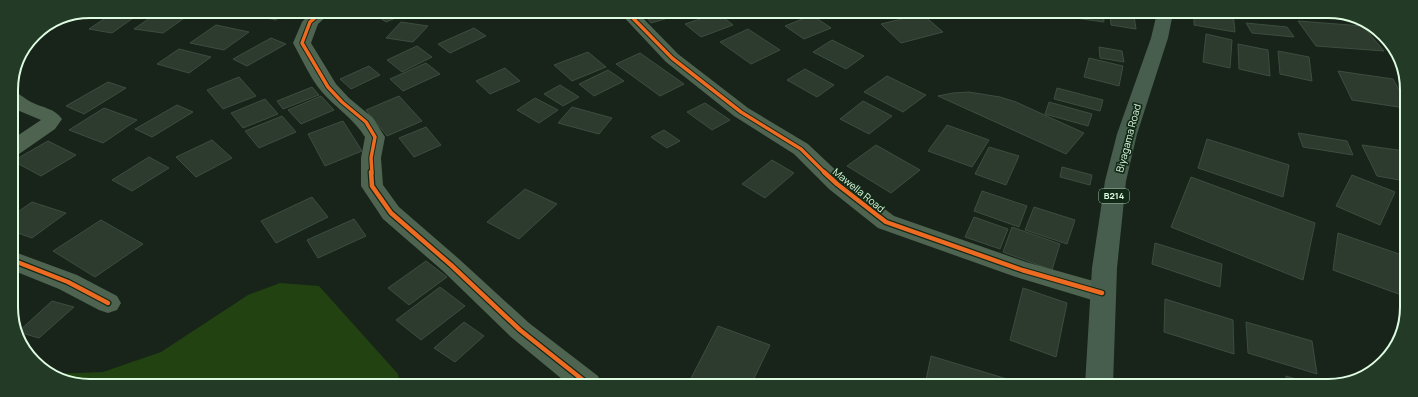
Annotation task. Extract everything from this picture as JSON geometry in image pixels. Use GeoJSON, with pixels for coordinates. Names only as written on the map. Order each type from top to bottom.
{"type":"FeatureCollection","features":[{"type":"Feature","properties":{"kind":"main road","name":"Biyagama Road"},"geometry":{"type":"LineString","coordinates":[[1099,379],[1102,293],[1110,217],[1122,153],[1146,77],[1162,33],[1164,18]]}},
{"type":"Feature","properties":{"kind":"street"},"geometry":{"type":"LineString","coordinates":[[315,18],[310,22],[302,43],[328,87],[342,102],[366,122],[375,137],[371,158],[372,186],[391,213],[451,265],[520,330],[582,379]]}},
{"type":"Feature","properties":{"kind":"street","name":"Mawella Road"},"geometry":{"type":"LineString","coordinates":[[633,18],[672,58],[741,112],[801,149],[837,184],[886,222],[1022,270],[1102,293]]}},
{"type":"Feature","properties":{"kind":"street"},"geometry":{"type":"LineString","coordinates":[[18,102],[24,106],[46,114],[52,119],[43,129],[18,145]]}},
{"type":"Feature","properties":{"kind":"street"},"geometry":{"type":"LineString","coordinates":[[18,262],[68,282],[108,303]]}},
{"type":"Feature","properties":{"kind":"shaded area"},"geometry":{"type":"Polygon","coordinates":[[[280,283],[319,286],[398,374],[399,379],[90,379],[72,377],[62,374],[103,372],[161,352],[248,295],[280,283]]]}},
{"type":"Feature","properties":{"kind":"building"},"geometry":{"type":"Polygon","coordinates":[[[106,18],[133,18],[112,33],[89,29],[106,18]]]}},
{"type":"Feature","properties":{"kind":"building"},"geometry":{"type":"Polygon","coordinates":[[[150,18],[184,18],[163,33],[134,29],[150,18]]]}},
{"type":"Feature","properties":{"kind":"building"},"geometry":{"type":"Polygon","coordinates":[[[266,18],[278,18],[276,20],[266,18]]]}},
{"type":"Feature","properties":{"kind":"building"},"geometry":{"type":"Polygon","coordinates":[[[380,18],[396,18],[386,22],[380,18]]]}},
{"type":"Feature","properties":{"kind":"building"},"geometry":{"type":"Polygon","coordinates":[[[647,18],[668,18],[651,23],[647,18]]]}},
{"type":"Feature","properties":{"kind":"building"},"geometry":{"type":"Polygon","coordinates":[[[703,18],[724,18],[733,25],[701,37],[685,24],[703,18]]]}},
{"type":"Feature","properties":{"kind":"building"},"geometry":{"type":"Polygon","coordinates":[[[805,18],[816,18],[831,28],[804,39],[785,26],[805,18]]]}},
{"type":"Feature","properties":{"kind":"building"},"geometry":{"type":"Polygon","coordinates":[[[906,18],[927,18],[943,32],[901,43],[881,24],[906,18]]]}},
{"type":"Feature","properties":{"kind":"building"},"geometry":{"type":"Polygon","coordinates":[[[1075,18],[1104,18],[1104,22],[1075,18]]]}},
{"type":"Feature","properties":{"kind":"building"},"geometry":{"type":"Polygon","coordinates":[[[1110,18],[1134,18],[1136,29],[1111,25],[1110,18]]]}},
{"type":"Feature","properties":{"kind":"building"},"geometry":{"type":"Polygon","coordinates":[[[1194,18],[1234,18],[1235,32],[1194,25],[1194,18]]]}},
{"type":"Feature","properties":{"kind":"building"},"geometry":{"type":"Polygon","coordinates":[[[1298,21],[1361,26],[1384,51],[1316,46],[1298,21]]]}},
{"type":"Feature","properties":{"kind":"building"},"geometry":{"type":"Polygon","coordinates":[[[401,22],[428,26],[413,42],[386,38],[401,22]]]}},
{"type":"Feature","properties":{"kind":"building"},"geometry":{"type":"Polygon","coordinates":[[[1246,23],[1287,27],[1294,37],[1252,33],[1246,23]]]}},
{"type":"Feature","properties":{"kind":"building"},"geometry":{"type":"Polygon","coordinates":[[[216,25],[249,32],[224,50],[190,43],[216,25]]]}},
{"type":"Feature","properties":{"kind":"building"},"geometry":{"type":"Polygon","coordinates":[[[474,28],[486,36],[450,53],[438,44],[474,28]]]}},
{"type":"Feature","properties":{"kind":"building"},"geometry":{"type":"Polygon","coordinates":[[[748,29],[780,50],[751,64],[720,42],[748,29]]]}},
{"type":"Feature","properties":{"kind":"building"},"geometry":{"type":"Polygon","coordinates":[[[1206,34],[1232,40],[1230,68],[1203,62],[1206,34]]]}},
{"type":"Feature","properties":{"kind":"building"},"geometry":{"type":"Polygon","coordinates":[[[271,38],[286,44],[247,66],[233,59],[271,38]]]}},
{"type":"Feature","properties":{"kind":"building"},"geometry":{"type":"Polygon","coordinates":[[[832,40],[864,56],[846,69],[813,52],[832,40]]]}},
{"type":"Feature","properties":{"kind":"building"},"geometry":{"type":"Polygon","coordinates":[[[1238,44],[1268,50],[1270,76],[1239,69],[1238,44]]]}},
{"type":"Feature","properties":{"kind":"building"},"geometry":{"type":"Polygon","coordinates":[[[417,46],[432,57],[402,72],[387,60],[417,46]]]}},
{"type":"Feature","properties":{"kind":"building"},"geometry":{"type":"Polygon","coordinates":[[[1099,47],[1122,51],[1124,62],[1100,58],[1099,47]]]}},
{"type":"Feature","properties":{"kind":"building"},"geometry":{"type":"Polygon","coordinates":[[[179,49],[211,57],[189,73],[157,64],[179,49]]]}},
{"type":"Feature","properties":{"kind":"building"},"geometry":{"type":"Polygon","coordinates":[[[1278,51],[1309,57],[1312,81],[1280,74],[1278,51]]]}},
{"type":"Feature","properties":{"kind":"building"},"geometry":{"type":"Polygon","coordinates":[[[588,52],[606,67],[572,81],[554,65],[588,52]]]}},
{"type":"Feature","properties":{"kind":"building"},"geometry":{"type":"Polygon","coordinates":[[[640,53],[684,84],[660,96],[616,64],[640,53]]]}},
{"type":"Feature","properties":{"kind":"building"},"geometry":{"type":"Polygon","coordinates":[[[1089,58],[1123,66],[1119,86],[1084,77],[1089,58]]]}},
{"type":"Feature","properties":{"kind":"building"},"geometry":{"type":"Polygon","coordinates":[[[426,63],[440,74],[403,91],[390,79],[426,63]]]}},
{"type":"Feature","properties":{"kind":"building"},"geometry":{"type":"Polygon","coordinates":[[[369,66],[380,75],[351,89],[340,79],[369,66]]]}},
{"type":"Feature","properties":{"kind":"building"},"geometry":{"type":"Polygon","coordinates":[[[505,68],[520,81],[490,94],[476,81],[505,68]]]}},
{"type":"Feature","properties":{"kind":"building"},"geometry":{"type":"Polygon","coordinates":[[[805,69],[834,85],[817,97],[787,80],[805,69]]]}},
{"type":"Feature","properties":{"kind":"building"},"geometry":{"type":"Polygon","coordinates":[[[608,70],[624,81],[594,96],[579,84],[608,70]]]}},
{"type":"Feature","properties":{"kind":"building"},"geometry":{"type":"Polygon","coordinates":[[[1338,71],[1393,79],[1400,92],[1400,107],[1352,100],[1338,71]]]}},
{"type":"Feature","properties":{"kind":"building"},"geometry":{"type":"Polygon","coordinates":[[[887,76],[926,95],[903,112],[864,92],[887,76]]]}},
{"type":"Feature","properties":{"kind":"building"},"geometry":{"type":"Polygon","coordinates":[[[239,77],[256,96],[223,109],[207,90],[239,77]]]}},
{"type":"Feature","properties":{"kind":"building"},"geometry":{"type":"Polygon","coordinates":[[[108,82],[126,88],[84,114],[66,106],[108,82]]]}},
{"type":"Feature","properties":{"kind":"building"},"geometry":{"type":"Polygon","coordinates":[[[560,85],[579,97],[563,106],[544,94],[560,85]]]}},
{"type":"Feature","properties":{"kind":"building"},"geometry":{"type":"Polygon","coordinates":[[[312,87],[319,95],[283,109],[277,101],[312,87]]]}},
{"type":"Feature","properties":{"kind":"building"},"geometry":{"type":"Polygon","coordinates":[[[1057,88],[1103,100],[1100,111],[1054,99],[1057,88]]]}},
{"type":"Feature","properties":{"kind":"building"},"geometry":{"type":"Polygon","coordinates":[[[969,92],[1000,97],[1016,102],[1084,133],[1066,154],[938,96],[969,92]]]}},
{"type":"Feature","properties":{"kind":"building"},"geometry":{"type":"Polygon","coordinates":[[[321,96],[334,110],[301,124],[288,110],[321,96]]]}},
{"type":"Feature","properties":{"kind":"building"},"geometry":{"type":"Polygon","coordinates":[[[399,96],[422,121],[387,136],[366,110],[399,96]]]}},
{"type":"Feature","properties":{"kind":"building"},"geometry":{"type":"Polygon","coordinates":[[[535,98],[558,110],[539,123],[517,110],[535,98]]]}},
{"type":"Feature","properties":{"kind":"building"},"geometry":{"type":"Polygon","coordinates":[[[265,99],[278,114],[243,128],[231,113],[265,99]]]}},
{"type":"Feature","properties":{"kind":"building"},"geometry":{"type":"Polygon","coordinates":[[[863,101],[892,116],[869,134],[840,119],[863,101]]]}},
{"type":"Feature","properties":{"kind":"building"},"geometry":{"type":"Polygon","coordinates":[[[1049,102],[1092,114],[1088,126],[1045,114],[1049,102]]]}},
{"type":"Feature","properties":{"kind":"building"},"geometry":{"type":"Polygon","coordinates":[[[705,103],[730,120],[712,130],[687,112],[705,103]]]}},
{"type":"Feature","properties":{"kind":"building"},"geometry":{"type":"Polygon","coordinates":[[[177,105],[193,112],[152,137],[135,129],[177,105]]]}},
{"type":"Feature","properties":{"kind":"building"},"geometry":{"type":"Polygon","coordinates":[[[572,107],[612,118],[599,134],[558,123],[572,107]]]}},
{"type":"Feature","properties":{"kind":"building"},"geometry":{"type":"Polygon","coordinates":[[[104,108],[137,120],[103,143],[69,130],[104,108]]]}},
{"type":"Feature","properties":{"kind":"building"},"geometry":{"type":"Polygon","coordinates":[[[282,116],[296,132],[259,148],[245,131],[282,116]]]}},
{"type":"Feature","properties":{"kind":"building"},"geometry":{"type":"Polygon","coordinates":[[[343,121],[362,151],[325,166],[308,134],[343,121]]]}},
{"type":"Feature","properties":{"kind":"building"},"geometry":{"type":"Polygon","coordinates":[[[947,125],[989,140],[972,167],[928,151],[947,125]]]}},
{"type":"Feature","properties":{"kind":"building"},"geometry":{"type":"Polygon","coordinates":[[[426,127],[441,145],[414,157],[399,138],[426,127]]]}},
{"type":"Feature","properties":{"kind":"building"},"geometry":{"type":"Polygon","coordinates":[[[664,130],[680,141],[667,148],[651,137],[664,130]]]}},
{"type":"Feature","properties":{"kind":"building"},"geometry":{"type":"Polygon","coordinates":[[[1298,133],[1347,141],[1353,155],[1303,147],[1298,133]]]}},
{"type":"Feature","properties":{"kind":"building"},"geometry":{"type":"Polygon","coordinates":[[[1207,139],[1289,165],[1283,197],[1198,168],[1207,139]]]}},
{"type":"Feature","properties":{"kind":"building"},"geometry":{"type":"Polygon","coordinates":[[[212,140],[232,158],[196,177],[176,157],[212,140]]]}},
{"type":"Feature","properties":{"kind":"building"},"geometry":{"type":"Polygon","coordinates":[[[48,141],[76,155],[41,176],[18,164],[18,158],[48,141]]]}},
{"type":"Feature","properties":{"kind":"building"},"geometry":{"type":"Polygon","coordinates":[[[876,145],[920,170],[891,193],[847,166],[876,145]]]}},
{"type":"Feature","properties":{"kind":"building"},"geometry":{"type":"Polygon","coordinates":[[[1362,145],[1400,150],[1400,180],[1377,176],[1362,145]]]}},
{"type":"Feature","properties":{"kind":"building"},"geometry":{"type":"Polygon","coordinates":[[[989,147],[1019,156],[1006,185],[975,174],[989,147]]]}},
{"type":"Feature","properties":{"kind":"building"},"geometry":{"type":"Polygon","coordinates":[[[149,157],[169,168],[132,191],[112,180],[149,157]]]}},
{"type":"Feature","properties":{"kind":"building"},"geometry":{"type":"Polygon","coordinates":[[[772,160],[794,173],[765,198],[742,184],[772,160]]]}},
{"type":"Feature","properties":{"kind":"building"},"geometry":{"type":"Polygon","coordinates":[[[1062,167],[1092,175],[1090,185],[1060,177],[1062,167]]]}},
{"type":"Feature","properties":{"kind":"building"},"geometry":{"type":"Polygon","coordinates":[[[1352,175],[1395,192],[1380,225],[1336,206],[1352,175]]]}},
{"type":"Feature","properties":{"kind":"building"},"geometry":{"type":"Polygon","coordinates":[[[1191,177],[1315,223],[1303,280],[1171,227],[1191,177]]]}},
{"type":"Feature","properties":{"kind":"building"},"geometry":{"type":"Polygon","coordinates":[[[525,189],[557,204],[519,239],[487,222],[525,189]]]}},
{"type":"Feature","properties":{"kind":"building"},"geometry":{"type":"Polygon","coordinates":[[[982,191],[1027,206],[1019,227],[974,211],[982,191]]]}},
{"type":"Feature","properties":{"kind":"building"},"geometry":{"type":"Polygon","coordinates":[[[312,197],[328,217],[276,243],[261,221],[312,197]]]}},
{"type":"Feature","properties":{"kind":"building"},"geometry":{"type":"Polygon","coordinates":[[[32,202],[66,213],[32,238],[18,233],[18,212],[32,202]]]}},
{"type":"Feature","properties":{"kind":"building"},"geometry":{"type":"Polygon","coordinates":[[[1034,207],[1075,220],[1067,244],[1025,230],[1034,207]]]}},
{"type":"Feature","properties":{"kind":"building"},"geometry":{"type":"Polygon","coordinates":[[[974,217],[1008,229],[1000,249],[965,237],[974,217]]]}},
{"type":"Feature","properties":{"kind":"building"},"geometry":{"type":"Polygon","coordinates":[[[354,219],[366,236],[318,258],[307,240],[354,219]]]}},
{"type":"Feature","properties":{"kind":"building"},"geometry":{"type":"Polygon","coordinates":[[[101,220],[143,244],[95,277],[53,251],[101,220]]]}},
{"type":"Feature","properties":{"kind":"building"},"geometry":{"type":"Polygon","coordinates":[[[1012,227],[1060,244],[1052,270],[1003,252],[1012,227]]]}},
{"type":"Feature","properties":{"kind":"building"},"geometry":{"type":"Polygon","coordinates":[[[1338,233],[1400,254],[1400,295],[1333,270],[1338,233]]]}},
{"type":"Feature","properties":{"kind":"building"},"geometry":{"type":"Polygon","coordinates":[[[1155,243],[1222,264],[1220,287],[1152,264],[1155,243]]]}},
{"type":"Feature","properties":{"kind":"building"},"geometry":{"type":"Polygon","coordinates":[[[426,261],[447,277],[409,305],[388,288],[426,261]]]}},
{"type":"Feature","properties":{"kind":"building"},"geometry":{"type":"Polygon","coordinates":[[[440,287],[465,306],[421,340],[396,320],[440,287]]]}},
{"type":"Feature","properties":{"kind":"building"},"geometry":{"type":"Polygon","coordinates":[[[1023,288],[1067,303],[1056,357],[1010,340],[1023,288]]]}},
{"type":"Feature","properties":{"kind":"building"},"geometry":{"type":"Polygon","coordinates":[[[1165,299],[1233,320],[1234,354],[1164,332],[1165,299]]]}},
{"type":"Feature","properties":{"kind":"building"},"geometry":{"type":"Polygon","coordinates":[[[52,301],[74,307],[39,338],[23,333],[22,329],[52,301]]]}},
{"type":"Feature","properties":{"kind":"building"},"geometry":{"type":"Polygon","coordinates":[[[464,322],[484,336],[455,362],[434,348],[464,322]]]}},
{"type":"Feature","properties":{"kind":"building"},"geometry":{"type":"Polygon","coordinates":[[[1246,322],[1312,341],[1317,374],[1248,353],[1246,322]]]}},
{"type":"Feature","properties":{"kind":"building"},"geometry":{"type":"Polygon","coordinates":[[[718,326],[770,345],[754,379],[691,379],[718,326]]]}},
{"type":"Feature","properties":{"kind":"building"},"geometry":{"type":"Polygon","coordinates":[[[931,356],[1007,379],[926,379],[931,356]]]}},
{"type":"Feature","properties":{"kind":"building"},"geometry":{"type":"Polygon","coordinates":[[[1286,376],[1296,379],[1286,379],[1286,376]]]}},
{"type":"Feature","properties":{"kind":"cycle path"},"geometry":{"type":"LineString","coordinates":[[315,18],[310,22],[302,43],[328,87],[342,102],[366,122],[375,137],[371,158],[372,186],[391,213],[451,265],[520,330],[582,379]]}},
{"type":"Feature","properties":{"kind":"cycle path"},"geometry":{"type":"LineString","coordinates":[[633,18],[672,58],[741,112],[801,149],[837,184],[886,222],[1022,270],[1102,293]]}},
{"type":"Feature","properties":{"kind":"cycle path"},"geometry":{"type":"LineString","coordinates":[[18,262],[68,282],[108,303]]}}]}
